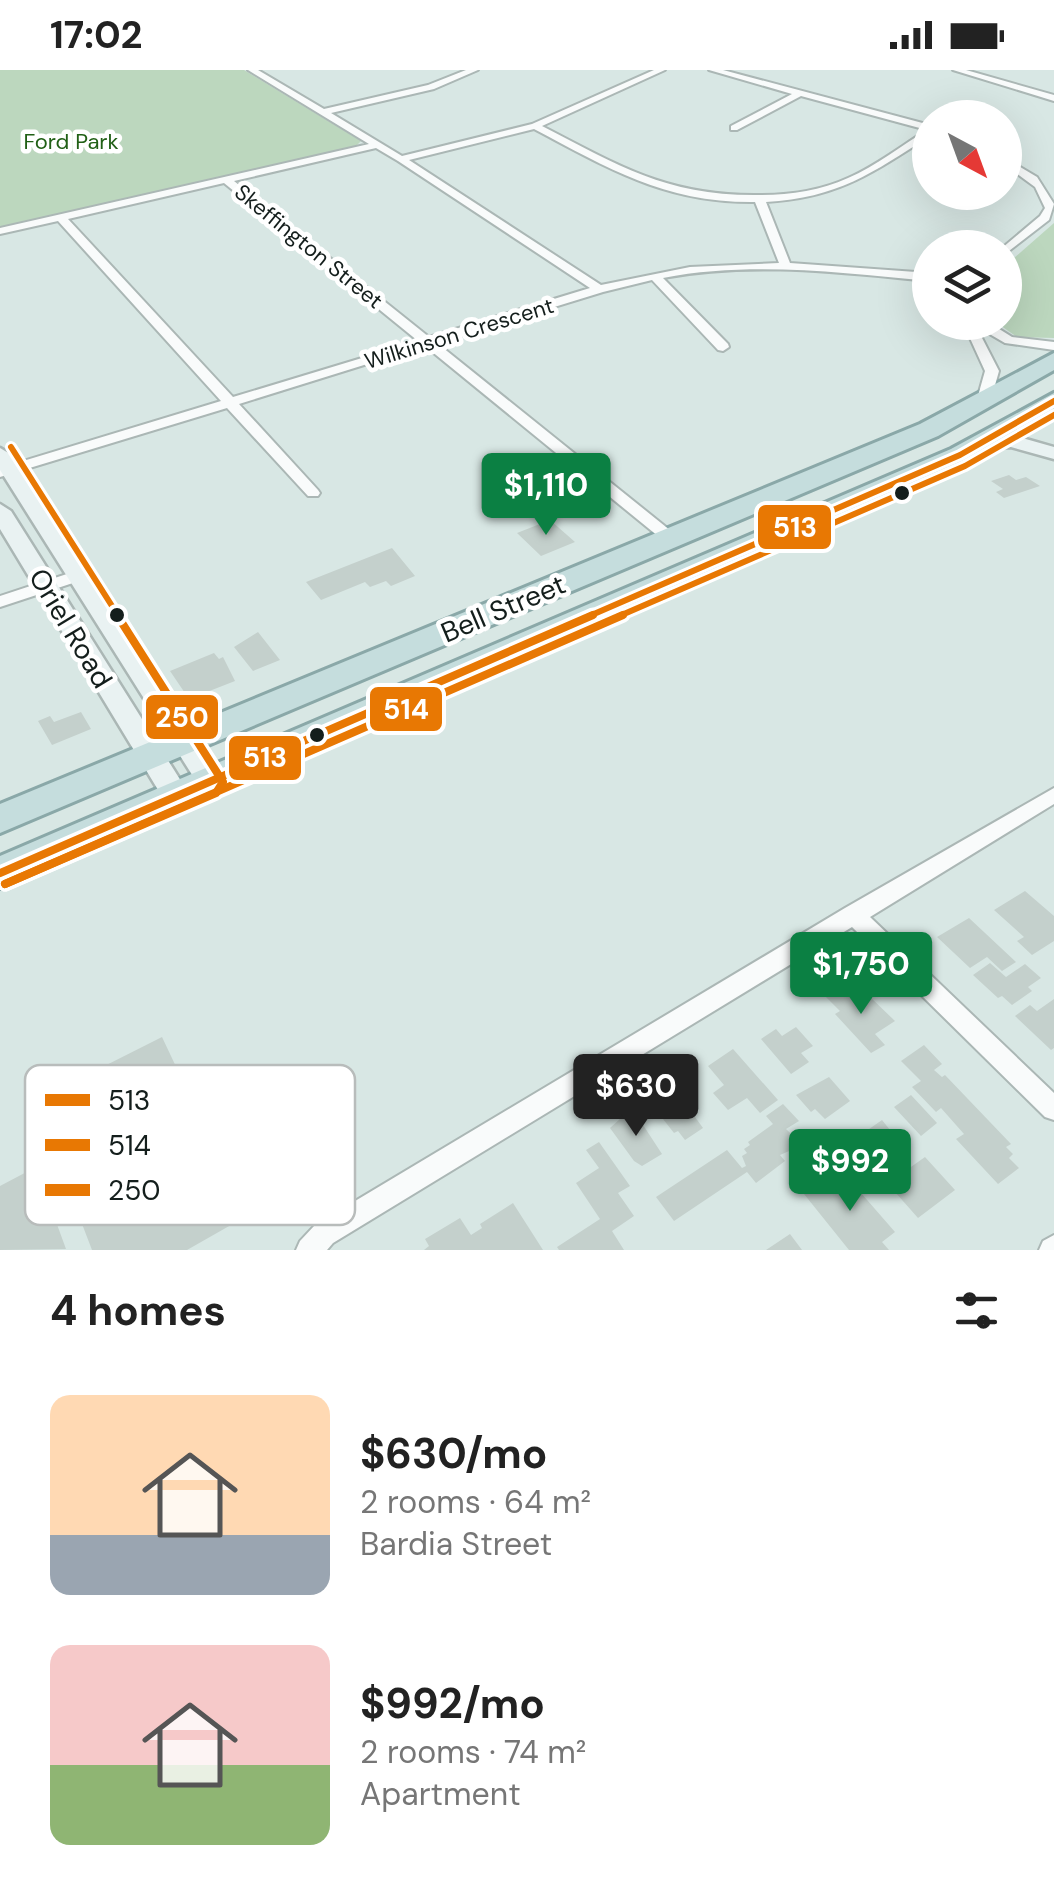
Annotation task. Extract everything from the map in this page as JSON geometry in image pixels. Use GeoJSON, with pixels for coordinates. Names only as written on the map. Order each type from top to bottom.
{"type":"FeatureCollection","features":[{"type":"Feature","properties":{"kind":"highway","name":"Bell Street"},"geometry":{"type":"LineString","coordinates":[[0,820],[849,464],[983,403],[1054,360]]}},
{"type":"Feature","properties":{"kind":"highway","name":"Bell Street"},"geometry":{"type":"LineString","coordinates":[[0,873],[882,489],[985,442],[1054,401]]}},
{"type":"Feature","properties":{"kind":"highway"},"geometry":{"type":"LineString","coordinates":[[849,464],[882,489]]}},
{"type":"Feature","properties":{"kind":"main road"},"geometry":{"type":"LineString","coordinates":[[985,442],[1012,441],[1054,452]]}},
{"type":"Feature","properties":{"kind":"main road","name":"Oriel Road"},"geometry":{"type":"LineString","coordinates":[[4,466],[211,782]]}},
{"type":"Feature","properties":{"kind":"main road","name":"Oriel Road"},"geometry":{"type":"LineString","coordinates":[[0,510],[176,796]]}},
{"type":"Feature","properties":{"kind":"street"},"geometry":{"type":"LineString","coordinates":[[252,70],[401,159],[600,288]]}},
{"type":"Feature","properties":{"kind":"street"},"geometry":{"type":"LineString","coordinates":[[324,112],[430,87],[474,70]]}},
{"type":"Feature","properties":{"kind":"street"},"geometry":{"type":"LineString","coordinates":[[401,159],[535,126],[661,70]]}},
{"type":"Feature","properties":{"kind":"street"},"geometry":{"type":"LineString","coordinates":[[713,70],[912,125]]}},
{"type":"Feature","properties":{"kind":"street"},"geometry":{"type":"LineString","coordinates":[[957,70],[1054,98]]}},
{"type":"Feature","properties":{"kind":"street"},"geometry":{"type":"LineString","coordinates":[[752,80],[765,74]]}},
{"type":"Feature","properties":{"kind":"street"},"geometry":{"type":"LineString","coordinates":[[734,128],[803,92]]}},
{"type":"Feature","properties":{"kind":"street"},"geometry":{"type":"LineString","coordinates":[[535,126],[619,171],[656,185],[712,196],[759,198],[808,192],[852,180],[912,142]]}},
{"type":"Feature","properties":{"kind":"street"},"geometry":{"type":"LineString","coordinates":[[0,232],[377,144]]}},
{"type":"Feature","properties":{"kind":"street"},"geometry":{"type":"LineString","coordinates":[[1022,172],[1051,198],[1045,218],[1022,237]]}},
{"type":"Feature","properties":{"kind":"street","name":"Skeffington Street"},"geometry":{"type":"LineString","coordinates":[[227,180],[670,538]]}},
{"type":"Feature","properties":{"kind":"street"},"geometry":{"type":"LineString","coordinates":[[759,198],[786,267]]}},
{"type":"Feature","properties":{"kind":"street"},"geometry":{"type":"LineString","coordinates":[[60,217],[313,492]]}},
{"type":"Feature","properties":{"kind":"street","name":"Wilkinson Crescent"},"geometry":{"type":"LineString","coordinates":[[4,466],[232,404],[600,288],[655,276],[732,267],[912,276]]}},
{"type":"Feature","properties":{"kind":"street"},"geometry":{"type":"LineString","coordinates":[[655,276],[723,346]]}},
{"type":"Feature","properties":{"kind":"street"},"geometry":{"type":"LineString","coordinates":[[977,340],[992,371],[983,403]]}},
{"type":"Feature","properties":{"kind":"street"},"geometry":{"type":"LineString","coordinates":[[1009,340],[1054,346]]}},
{"type":"Feature","properties":{"kind":"street"},"geometry":{"type":"LineString","coordinates":[[0,602],[76,576]]}},
{"type":"Feature","properties":{"kind":"street"},"geometry":{"type":"LineString","coordinates":[[355,1215],[1054,795]]}},
{"type":"Feature","properties":{"kind":"street"},"geometry":{"type":"LineString","coordinates":[[853,914],[1054,1108]]}},
{"type":"Feature","properties":{"kind":"street"},"geometry":{"type":"LineString","coordinates":[[309,1250],[339,1225]]}},
{"type":"Feature","properties":{"kind":"green space","name":"Ford Park"},"geometry":{"type":"Polygon","coordinates":[[[0,70],[244,70],[361,141],[354,148],[0,229],[0,70]]]}},
{"type":"Feature","properties":{"kind":"green space"},"geometry":{"type":"Polygon","coordinates":[[[1054,223],[1054,338],[1022,337],[1022,251],[1054,223]]]}},
{"type":"Feature","properties":{"kind":"building"},"geometry":{"type":"Polygon","coordinates":[[[1009,475],[1016,480],[1026,477],[1040,486],[1004,498],[996,492],[1003,489],[991,481],[1009,475]]]}},
{"type":"Feature","properties":{"kind":"building"},"geometry":{"type":"Polygon","coordinates":[[[550,520],[575,542],[541,556],[517,533],[550,520]]]}},
{"type":"Feature","properties":{"kind":"building"},"geometry":{"type":"Polygon","coordinates":[[[392,548],[415,576],[391,586],[386,581],[370,587],[365,582],[321,600],[306,582],[392,548]]]}},
{"type":"Feature","properties":{"kind":"building"},"geometry":{"type":"Polygon","coordinates":[[[258,632],[280,660],[253,671],[234,647],[258,632]]]}},
{"type":"Feature","properties":{"kind":"building"},"geometry":{"type":"Polygon","coordinates":[[[214,653],[219,659],[223,657],[235,681],[189,699],[170,671],[214,653]]]}},
{"type":"Feature","properties":{"kind":"building"},"geometry":{"type":"Polygon","coordinates":[[[81,712],[91,729],[52,745],[38,721],[50,716],[54,722],[81,712]]]}},
{"type":"Feature","properties":{"kind":"building"},"geometry":{"type":"Polygon","coordinates":[[[1025,891],[1054,916],[1054,941],[1032,955],[1017,941],[1024,937],[994,910],[1025,891]]]}},
{"type":"Feature","properties":{"kind":"building"},"geometry":{"type":"Polygon","coordinates":[[[969,918],[1016,962],[1002,971],[987,957],[970,968],[937,937],[969,918]]]}},
{"type":"Feature","properties":{"kind":"building"},"geometry":{"type":"Polygon","coordinates":[[[990,963],[1006,977],[1025,964],[1041,978],[1028,987],[1032,991],[1012,1005],[973,975],[990,963]]]}},
{"type":"Feature","properties":{"kind":"building"},"geometry":{"type":"Polygon","coordinates":[[[842,986],[857,1001],[867,994],[895,1021],[875,1034],[885,1045],[871,1053],[835,1014],[840,1011],[825,996],[842,986]]]}},
{"type":"Feature","properties":{"kind":"building"},"geometry":{"type":"Polygon","coordinates":[[[1054,999],[1051,1050],[1015,1016],[1030,1005],[1037,1011],[1054,999]]]}},
{"type":"Feature","properties":{"kind":"building"},"geometry":{"type":"Polygon","coordinates":[[[796,1027],[813,1046],[801,1053],[809,1062],[791,1074],[761,1039],[776,1029],[782,1036],[796,1027]]]}},
{"type":"Feature","properties":{"kind":"building"},"geometry":{"type":"Polygon","coordinates":[[[162,1037],[175,1065],[106,1065],[162,1037]]]}},
{"type":"Feature","properties":{"kind":"building"},"geometry":{"type":"Polygon","coordinates":[[[924,1045],[942,1064],[934,1070],[942,1077],[945,1075],[1011,1144],[1006,1147],[1013,1154],[1009,1158],[1019,1168],[998,1184],[956,1139],[964,1134],[941,1108],[936,1112],[912,1087],[921,1081],[901,1061],[924,1045]]]}},
{"type":"Feature","properties":{"kind":"building"},"geometry":{"type":"Polygon","coordinates":[[[733,1049],[778,1100],[760,1113],[747,1098],[728,1110],[713,1093],[724,1085],[708,1066],[733,1049]]]}},
{"type":"Feature","properties":{"kind":"building"},"geometry":{"type":"Polygon","coordinates":[[[829,1077],[850,1101],[825,1119],[815,1109],[811,1112],[796,1095],[829,1077]]]}},
{"type":"Feature","properties":{"kind":"building"},"geometry":{"type":"Polygon","coordinates":[[[674,1088],[703,1128],[685,1140],[678,1131],[674,1133],[648,1100],[674,1088]]]}},
{"type":"Feature","properties":{"kind":"building"},"geometry":{"type":"Polygon","coordinates":[[[911,1095],[937,1123],[921,1136],[894,1107],[911,1095]]]}},
{"type":"Feature","properties":{"kind":"building"},"geometry":{"type":"Polygon","coordinates":[[[783,1104],[799,1121],[786,1129],[803,1145],[780,1155],[785,1161],[756,1183],[747,1172],[674,1221],[656,1197],[727,1150],[742,1168],[746,1166],[742,1156],[747,1153],[744,1149],[750,1145],[748,1142],[773,1124],[766,1116],[783,1104]]]}},
{"type":"Feature","properties":{"kind":"building"},"geometry":{"type":"Polygon","coordinates":[[[632,1108],[662,1154],[642,1166],[610,1128],[632,1108]]]}},
{"type":"Feature","properties":{"kind":"building"},"geometry":{"type":"Polygon","coordinates":[[[882,1120],[894,1135],[873,1149],[880,1156],[855,1173],[841,1156],[866,1139],[862,1134],[882,1120]]]}},
{"type":"Feature","properties":{"kind":"building"},"geometry":{"type":"Polygon","coordinates":[[[599,1142],[630,1186],[618,1193],[634,1216],[612,1231],[624,1250],[559,1250],[557,1247],[600,1219],[576,1183],[599,1168],[586,1150],[599,1142]]]}},
{"type":"Feature","properties":{"kind":"building"},"geometry":{"type":"Polygon","coordinates":[[[925,1157],[955,1190],[918,1218],[880,1175],[894,1165],[901,1174],[925,1157]]]}},
{"type":"Feature","properties":{"kind":"building"},"geometry":{"type":"Polygon","coordinates":[[[841,1170],[895,1232],[882,1242],[889,1250],[849,1250],[804,1194],[841,1170]]]}},
{"type":"Feature","properties":{"kind":"building"},"geometry":{"type":"Polygon","coordinates":[[[25,1173],[25,1225],[57,1225],[66,1249],[0,1250],[0,1186],[25,1173]]]}},
{"type":"Feature","properties":{"kind":"building"},"geometry":{"type":"Polygon","coordinates":[[[513,1203],[543,1250],[424,1250],[429,1246],[425,1239],[460,1218],[471,1235],[482,1228],[480,1224],[513,1203]]]}},
{"type":"Feature","properties":{"kind":"building"},"geometry":{"type":"Polygon","coordinates":[[[82,1225],[231,1225],[187,1250],[92,1250],[82,1225]]]}},
{"type":"Feature","properties":{"kind":"building"},"geometry":{"type":"Polygon","coordinates":[[[790,1234],[802,1250],[766,1250],[790,1234]]]}},
{"type":"Feature","properties":{"kind":"transit line","name":"513"},"geometry":{"type":"LineString","coordinates":[[0,873],[960,455],[1054,401]]}},
{"type":"Feature","properties":{"kind":"transit line","name":"514"},"geometry":{"type":"LineString","coordinates":[[5,884],[965,466],[1054,415]]}},
{"type":"Feature","properties":{"kind":"transit line","name":"250"},"geometry":{"type":"LineString","coordinates":[[5,884],[216,793],[223,782],[11,447]]}}]}
